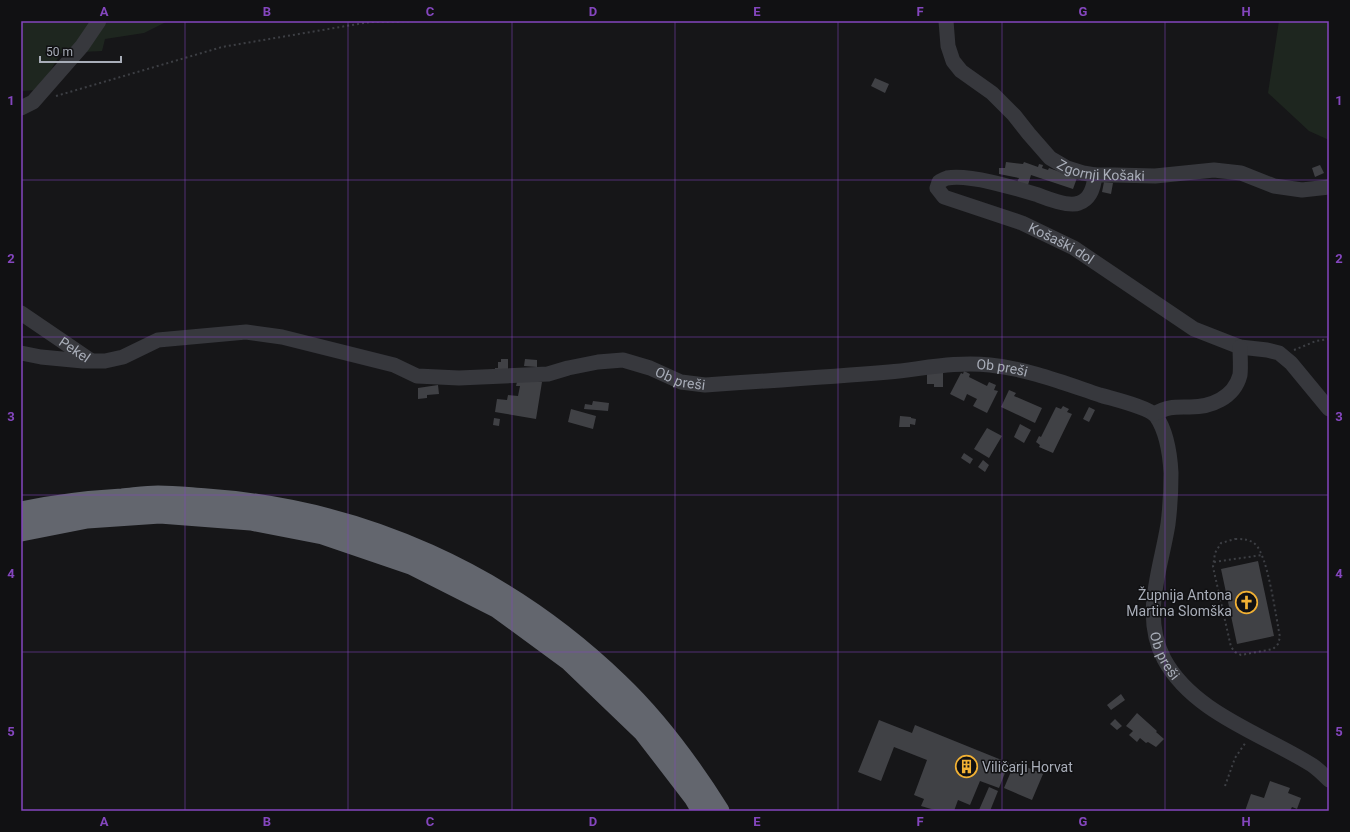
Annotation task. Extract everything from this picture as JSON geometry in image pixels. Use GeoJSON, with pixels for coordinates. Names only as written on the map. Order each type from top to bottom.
{"type":"FeatureCollection","features":[{"type":"Feature","properties":{"kind":"highway"},"geometry":{"type":"LineString","coordinates":[[21,512],[85,502],[159,496],[236,501],[286,509],[328,518],[363,529],[418,550],[476,578],[522,605],[574,644],[619,684],[656,724],[695,773],[719,811]]}},
{"type":"Feature","properties":{"kind":"highway"},"geometry":{"type":"LineString","coordinates":[[21,531],[87,518],[160,513],[251,520],[323,534],[411,564],[498,608],[569,660],[644,732],[694,796],[702,811]]}},
{"type":"Feature","properties":{"kind":"street"},"geometry":{"type":"LineString","coordinates":[[21,108],[33,102],[82,46],[99,21]]}},
{"type":"Feature","properties":{"kind":"street","name":"Zgornji Košaki"},"geometry":{"type":"LineString","coordinates":[[946,21],[948,46],[953,60],[961,71],[992,93],[1014,115],[1050,158],[1067,168],[1095,175],[1115,174],[1155,176],[1214,170],[1240,173],[1274,186],[1302,190],[1329,187]]}},
{"type":"Feature","properties":{"kind":"street","name":"Košaški dol"},"geometry":{"type":"LineString","coordinates":[[1095,175],[1094,186],[1088,197],[1078,204],[1060,203],[1020,189],[963,178],[946,178],[939,182],[937,188],[944,197],[1022,223],[1074,248],[1194,329],[1240,347],[1279,353],[1291,363],[1329,409]]}},
{"type":"Feature","properties":{"kind":"street","name":"Pekel"},"geometry":{"type":"LineString","coordinates":[[21,312],[90,361]]}},
{"type":"Feature","properties":{"kind":"street","name":"Ob preši"},"geometry":{"type":"LineString","coordinates":[[90,361],[105,361],[124,358],[158,340],[246,332],[282,337],[394,365],[416,376],[459,378],[548,374],[598,362],[623,360],[650,368],[681,382],[705,386],[971,363],[989,364],[1029,372],[1132,404],[1154,414],[1163,430],[1169,451],[1171,474],[1168,523],[1153,599],[1153,620],[1157,640],[1164,658],[1178,680],[1200,700],[1252,732],[1314,766],[1329,780]]}},
{"type":"Feature","properties":{"kind":"street"},"geometry":{"type":"LineString","coordinates":[[1154,414],[1169,408],[1205,406],[1218,402],[1227,396],[1236,386],[1240,374],[1240,347]]}},
{"type":"Feature","properties":{"kind":"street","name":"Pekel"},"geometry":{"type":"LineString","coordinates":[[21,353],[41,358],[90,361]]}},
{"type":"Feature","properties":{"kind":"path"},"geometry":{"type":"LineString","coordinates":[[56,95],[222,47],[370,22],[420,21]]}},
{"type":"Feature","properties":{"kind":"path"},"geometry":{"type":"LineString","coordinates":[[1282,355],[1316,341],[1329,339]]}},
{"type":"Feature","properties":{"kind":"path"},"geometry":{"type":"LineString","coordinates":[[1235,539],[1248,539],[1256,545],[1264,559],[1280,637],[1278,644],[1274,649],[1241,655],[1235,652],[1231,647],[1213,567],[1214,562],[1215,553],[1222,543],[1235,539]]}},
{"type":"Feature","properties":{"kind":"path"},"geometry":{"type":"LineString","coordinates":[[1214,562],[1262,555]]}},
{"type":"Feature","properties":{"kind":"path"},"geometry":{"type":"LineString","coordinates":[[1225,786],[1235,758],[1252,732]]}},
{"type":"Feature","properties":{"kind":"shaded area"},"geometry":{"type":"Polygon","coordinates":[[[21,21],[168,21],[144,33],[105,39],[102,51],[61,53],[39,90],[21,91],[21,21]]]}},
{"type":"Feature","properties":{"kind":"shaded area"},"geometry":{"type":"Polygon","coordinates":[[[1279,21],[1329,21],[1329,140],[1309,131],[1268,93],[1279,21]]]}},
{"type":"Feature","properties":{"kind":"building"},"geometry":{"type":"Polygon","coordinates":[[[875,78],[889,84],[885,93],[871,86],[875,78]]]}},
{"type":"Feature","properties":{"kind":"building"},"geometry":{"type":"Polygon","coordinates":[[[1006,162],[1023,164],[1024,162],[1038,167],[1039,164],[1043,165],[1042,168],[1048,170],[1049,168],[1077,178],[1073,189],[1031,175],[1028,185],[1017,182],[1019,178],[999,174],[999,168],[1005,168],[1006,162]]]}},
{"type":"Feature","properties":{"kind":"building"},"geometry":{"type":"Polygon","coordinates":[[[1320,165],[1324,173],[1315,177],[1312,168],[1320,165]]]}},
{"type":"Feature","properties":{"kind":"building"},"geometry":{"type":"Polygon","coordinates":[[[1104,182],[1113,183],[1111,194],[1102,192],[1104,182]]]}},
{"type":"Feature","properties":{"kind":"building"},"geometry":{"type":"Polygon","coordinates":[[[501,359],[508,359],[508,373],[495,373],[495,368],[498,368],[498,362],[501,362],[501,359]]]}},
{"type":"Feature","properties":{"kind":"building"},"geometry":{"type":"Polygon","coordinates":[[[525,359],[537,360],[537,367],[524,366],[525,359]]]}},
{"type":"Feature","properties":{"kind":"building"},"geometry":{"type":"Polygon","coordinates":[[[964,371],[970,374],[969,377],[987,386],[989,382],[996,385],[994,390],[998,391],[987,413],[973,406],[977,399],[967,394],[964,401],[950,394],[961,373],[963,374],[964,371]]]}},
{"type":"Feature","properties":{"kind":"building"},"geometry":{"type":"Polygon","coordinates":[[[927,373],[943,373],[943,387],[934,387],[934,384],[927,384],[927,373]]]}},
{"type":"Feature","properties":{"kind":"building"},"geometry":{"type":"Polygon","coordinates":[[[518,378],[542,382],[536,419],[495,412],[497,399],[507,400],[508,395],[518,396],[520,386],[516,386],[518,378]]]}},
{"type":"Feature","properties":{"kind":"building"},"geometry":{"type":"Polygon","coordinates":[[[438,385],[439,394],[427,395],[427,398],[418,399],[418,388],[438,385]]]}},
{"type":"Feature","properties":{"kind":"building"},"geometry":{"type":"Polygon","coordinates":[[[1009,390],[1016,393],[1014,396],[1042,408],[1035,423],[1001,407],[1009,390]]]}},
{"type":"Feature","properties":{"kind":"building"},"geometry":{"type":"Polygon","coordinates":[[[593,401],[609,403],[608,411],[584,409],[585,404],[592,405],[593,401]]]}},
{"type":"Feature","properties":{"kind":"building"},"geometry":{"type":"Polygon","coordinates":[[[1063,406],[1069,409],[1067,412],[1072,414],[1053,453],[1039,447],[1040,445],[1036,442],[1039,436],[1041,437],[1056,407],[1061,409],[1063,406]]]}},
{"type":"Feature","properties":{"kind":"building"},"geometry":{"type":"Polygon","coordinates":[[[1089,407],[1095,410],[1089,422],[1083,419],[1089,407]]]}},
{"type":"Feature","properties":{"kind":"building"},"geometry":{"type":"Polygon","coordinates":[[[571,409],[596,416],[593,429],[568,422],[571,409]]]}},
{"type":"Feature","properties":{"kind":"building"},"geometry":{"type":"Polygon","coordinates":[[[900,416],[916,419],[915,425],[910,424],[910,427],[899,427],[900,416]]]}},
{"type":"Feature","properties":{"kind":"building"},"geometry":{"type":"Polygon","coordinates":[[[494,418],[500,419],[499,426],[493,425],[494,418]]]}},
{"type":"Feature","properties":{"kind":"building"},"geometry":{"type":"Polygon","coordinates":[[[1020,424],[1031,430],[1024,443],[1014,437],[1020,424]]]}},
{"type":"Feature","properties":{"kind":"building"},"geometry":{"type":"Polygon","coordinates":[[[987,428],[1002,436],[989,458],[974,449],[987,428]]]}},
{"type":"Feature","properties":{"kind":"building"},"geometry":{"type":"Polygon","coordinates":[[[964,453],[973,459],[970,464],[961,458],[964,453]]]}},
{"type":"Feature","properties":{"kind":"building"},"geometry":{"type":"Polygon","coordinates":[[[983,460],[989,465],[985,472],[978,467],[983,460]]]}},
{"type":"Feature","properties":{"kind":"building","name":"Župnija Antona Martina Slomška"},"geometry":{"type":"Polygon","coordinates":[[[1258,561],[1274,636],[1237,644],[1221,569],[1258,561]]]}},
{"type":"Feature","properties":{"kind":"building"},"geometry":{"type":"Polygon","coordinates":[[[1121,694],[1125,700],[1111,710],[1107,705],[1121,694]]]}},
{"type":"Feature","properties":{"kind":"building"},"geometry":{"type":"Polygon","coordinates":[[[1137,713],[1164,739],[1156,747],[1148,742],[1146,743],[1140,738],[1137,742],[1129,735],[1133,731],[1126,726],[1137,713]]]}},
{"type":"Feature","properties":{"kind":"building"},"geometry":{"type":"Polygon","coordinates":[[[1115,719],[1122,726],[1117,730],[1110,724],[1115,719]]]}},
{"type":"Feature","properties":{"kind":"building","name":"Viličarji Horvat"},"geometry":{"type":"Polygon","coordinates":[[[879,720],[912,733],[915,725],[1009,763],[999,788],[980,781],[970,805],[958,800],[954,811],[938,811],[921,806],[924,799],[914,795],[927,760],[894,747],[881,781],[858,772],[879,720]]]}},
{"type":"Feature","properties":{"kind":"building"},"geometry":{"type":"Polygon","coordinates":[[[1015,762],[1043,774],[1032,800],[1004,788],[1015,762]]]}},
{"type":"Feature","properties":{"kind":"building"},"geometry":{"type":"Polygon","coordinates":[[[1270,781],[1290,788],[1288,793],[1301,798],[1297,809],[1292,807],[1290,811],[1245,811],[1251,794],[1264,798],[1270,781]]]}},
{"type":"Feature","properties":{"kind":"building"},"geometry":{"type":"Polygon","coordinates":[[[989,787],[998,791],[990,811],[977,811],[978,809],[979,810],[989,787]]]}},
{"type":"Feature","properties":{"kind":"place","name":"Župnija Antona Martina Slomška"},"geometry":{"type":"Point","coordinates":[1247,603]}},
{"type":"Feature","properties":{"kind":"place","name":"Viličarji Horvat"},"geometry":{"type":"Point","coordinates":[966,767]}}]}
